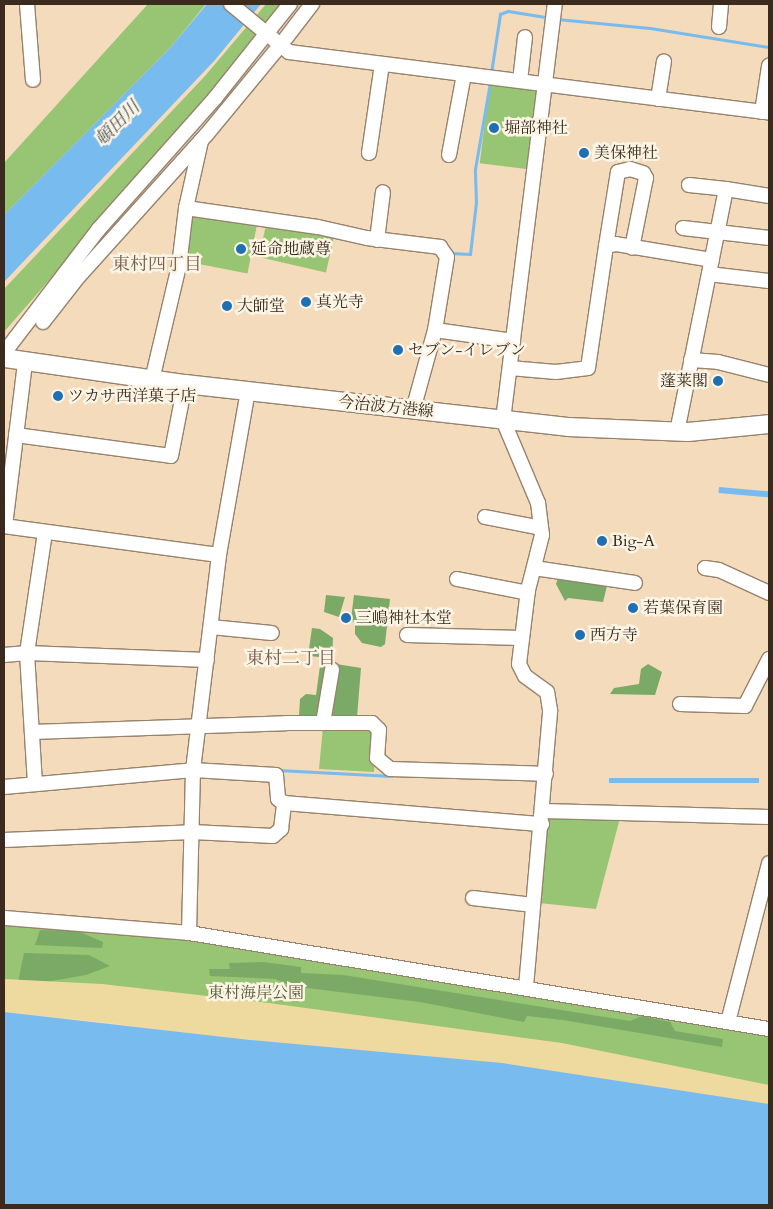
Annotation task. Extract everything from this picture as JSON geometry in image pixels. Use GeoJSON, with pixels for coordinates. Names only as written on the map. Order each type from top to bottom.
{"type":"FeatureCollection","features":[{"type":"Feature","properties":{"kind":"main road","name":"今治波方港線"},"geometry":{"type":"LineString","coordinates":[[4,358],[25,363],[152,380],[503,420],[616,430],[677,432],[769,424]]}},
{"type":"Feature","properties":{"kind":"street"},"geometry":{"type":"LineString","coordinates":[[28,4],[32,80]]}},
{"type":"Feature","properties":{"kind":"street"},"geometry":{"type":"LineString","coordinates":[[230,4],[289,52],[765,112],[769,66]]}},
{"type":"Feature","properties":{"kind":"street"},"geometry":{"type":"LineString","coordinates":[[4,353],[98,230],[263,32],[290,4]]}},
{"type":"Feature","properties":{"kind":"street"},"geometry":{"type":"LineString","coordinates":[[43,322],[79,276],[201,140],[282,44],[312,4]]}},
{"type":"Feature","properties":{"kind":"street"},"geometry":{"type":"LineString","coordinates":[[526,987],[543,818],[550,710],[547,692],[525,676],[519,664],[528,593],[541,528],[538,503],[503,420],[555,4]]}},
{"type":"Feature","properties":{"kind":"street"},"geometry":{"type":"LineString","coordinates":[[719,27],[721,4]]}},
{"type":"Feature","properties":{"kind":"street"},"geometry":{"type":"LineString","coordinates":[[520,81],[526,36]]}},
{"type":"Feature","properties":{"kind":"street"},"geometry":{"type":"LineString","coordinates":[[658,99],[664,61]]}},
{"type":"Feature","properties":{"kind":"street"},"geometry":{"type":"LineString","coordinates":[[369,153],[382,64]]}},
{"type":"Feature","properties":{"kind":"street"},"geometry":{"type":"LineString","coordinates":[[448,155],[464,74]]}},
{"type":"Feature","properties":{"kind":"street"},"geometry":{"type":"LineString","coordinates":[[152,380],[180,266],[186,208],[201,140]]}},
{"type":"Feature","properties":{"kind":"street"},"geometry":{"type":"LineString","coordinates":[[510,368],[556,372],[588,368],[618,172],[630,169],[643,173],[646,178],[632,248]]}},
{"type":"Feature","properties":{"kind":"street"},"geometry":{"type":"LineString","coordinates":[[689,185],[769,196]]}},
{"type":"Feature","properties":{"kind":"street"},"geometry":{"type":"LineString","coordinates":[[677,432],[726,189]]}},
{"type":"Feature","properties":{"kind":"street"},"geometry":{"type":"LineString","coordinates":[[377,240],[383,192]]}},
{"type":"Feature","properties":{"kind":"street"},"geometry":{"type":"LineString","coordinates":[[186,208],[377,240],[440,247],[447,257],[435,330],[413,410]]}},
{"type":"Feature","properties":{"kind":"street"},"geometry":{"type":"LineString","coordinates":[[683,228],[769,238]]}},
{"type":"Feature","properties":{"kind":"street"},"geometry":{"type":"LineString","coordinates":[[606,246],[632,248],[769,281]]}},
{"type":"Feature","properties":{"kind":"street"},"geometry":{"type":"LineString","coordinates":[[435,330],[513,341]]}},
{"type":"Feature","properties":{"kind":"street"},"geometry":{"type":"LineString","coordinates":[[691,360],[747,367],[769,375]]}},
{"type":"Feature","properties":{"kind":"street"},"geometry":{"type":"LineString","coordinates":[[25,363],[4,526],[219,555]]}},
{"type":"Feature","properties":{"kind":"street"},"geometry":{"type":"LineString","coordinates":[[16,435],[171,456],[186,384]]}},
{"type":"Feature","properties":{"kind":"street"},"geometry":{"type":"LineString","coordinates":[[189,932],[193,770],[219,555],[248,390]]}},
{"type":"Feature","properties":{"kind":"street"},"geometry":{"type":"LineString","coordinates":[[485,517],[541,528]]}},
{"type":"Feature","properties":{"kind":"street"},"geometry":{"type":"LineString","coordinates":[[35,784],[28,653],[45,532]]}},
{"type":"Feature","properties":{"kind":"street"},"geometry":{"type":"LineString","coordinates":[[534,568],[636,583]]}},
{"type":"Feature","properties":{"kind":"street"},"geometry":{"type":"LineString","coordinates":[[705,568],[719,570],[769,593]]}},
{"type":"Feature","properties":{"kind":"street"},"geometry":{"type":"LineString","coordinates":[[456,579],[528,593]]}},
{"type":"Feature","properties":{"kind":"street"},"geometry":{"type":"LineString","coordinates":[[211,627],[272,633]]}},
{"type":"Feature","properties":{"kind":"street"},"geometry":{"type":"LineString","coordinates":[[406,635],[522,638]]}},
{"type":"Feature","properties":{"kind":"street"},"geometry":{"type":"LineString","coordinates":[[4,655],[28,653],[206,660]]}},
{"type":"Feature","properties":{"kind":"street"},"geometry":{"type":"LineString","coordinates":[[680,704],[745,706],[769,659]]}},
{"type":"Feature","properties":{"kind":"street"},"geometry":{"type":"LineString","coordinates":[[323,723],[332,670]]}},
{"type":"Feature","properties":{"kind":"street"},"geometry":{"type":"LineString","coordinates":[[32,732],[198,726],[372,723],[379,730],[377,758],[390,769],[546,774]]}},
{"type":"Feature","properties":{"kind":"street"},"geometry":{"type":"LineString","coordinates":[[4,787],[193,770],[276,775],[278,799],[284,803],[543,818],[769,817]]}},
{"type":"Feature","properties":{"kind":"street"},"geometry":{"type":"LineString","coordinates":[[4,840],[192,832],[273,836],[281,829],[284,803]]}},
{"type":"Feature","properties":{"kind":"street"},"geometry":{"type":"LineString","coordinates":[[728,1022],[769,863]]}},
{"type":"Feature","properties":{"kind":"street"},"geometry":{"type":"LineString","coordinates":[[473,898],[533,905]]}},
{"type":"Feature","properties":{"kind":"street"},"geometry":{"type":"LineString","coordinates":[[4,918],[189,932],[769,1029]]}},
{"type":"Feature","properties":{"kind":"green space"},"geometry":{"type":"Polygon","coordinates":[[[148,4],[206,4],[170,48],[4,215],[4,163],[148,4]]]}},
{"type":"Feature","properties":{"kind":"green space"},"geometry":{"type":"Polygon","coordinates":[[[266,4],[284,4],[240,61],[4,332],[4,289],[205,76],[266,4]]]}},
{"type":"Feature","properties":{"kind":"green space"},"geometry":{"type":"Polygon","coordinates":[[[490,80],[541,86],[530,170],[480,163],[490,80]]]}},
{"type":"Feature","properties":{"kind":"green space"},"geometry":{"type":"Polygon","coordinates":[[[193,213],[257,225],[247,274],[184,261],[193,213]]]}},
{"type":"Feature","properties":{"kind":"green space"},"geometry":{"type":"Polygon","coordinates":[[[267,221],[334,237],[326,273],[259,257],[267,221]]]}},
{"type":"Feature","properties":{"kind":"green space"},"geometry":{"type":"Polygon","coordinates":[[[559,575],[608,582],[603,602],[568,598],[565,601],[556,584],[559,575]]]}},
{"type":"Feature","properties":{"kind":"green space"},"geometry":{"type":"Polygon","coordinates":[[[326,595],[345,597],[339,617],[324,612],[326,595]]]}},
{"type":"Feature","properties":{"kind":"green space"},"geometry":{"type":"Polygon","coordinates":[[[354,595],[390,599],[385,644],[381,647],[362,643],[355,634],[355,624],[351,619],[354,595]]]}},
{"type":"Feature","properties":{"kind":"green space"},"geometry":{"type":"Polygon","coordinates":[[[312,628],[320,629],[333,638],[332,658],[308,656],[312,628]]]}},
{"type":"Feature","properties":{"kind":"green space"},"geometry":{"type":"Polygon","coordinates":[[[324,662],[361,668],[357,717],[299,716],[300,699],[306,694],[316,695],[320,666],[324,662]]]}},
{"type":"Feature","properties":{"kind":"green space"},"geometry":{"type":"Polygon","coordinates":[[[648,664],[662,672],[655,695],[610,694],[614,688],[639,684],[641,669],[648,664]]]}},
{"type":"Feature","properties":{"kind":"green space"},"geometry":{"type":"Polygon","coordinates":[[[323,727],[372,727],[377,733],[374,772],[319,769],[323,727]]]}},
{"type":"Feature","properties":{"kind":"green space"},"geometry":{"type":"Polygon","coordinates":[[[546,816],[620,818],[596,909],[539,903],[546,816]]]}},
{"type":"Feature","properties":{"kind":"green space","name":"東村海岸公園"},"geometry":{"type":"Polygon","coordinates":[[[4,922],[186,937],[769,1032],[769,1116],[4,1001],[4,922]]]}},
{"type":"Feature","properties":{"kind":"green space"},"geometry":{"type":"Polygon","coordinates":[[[40,930],[78,931],[103,942],[102,948],[35,945],[40,930]]]}},
{"type":"Feature","properties":{"kind":"green space"},"geometry":{"type":"Polygon","coordinates":[[[24,953],[89,955],[110,966],[86,975],[17,987],[24,953]]]}},
{"type":"Feature","properties":{"kind":"green space"},"geometry":{"type":"Polygon","coordinates":[[[263,962],[301,967],[301,973],[343,975],[630,1021],[642,1016],[670,1022],[675,1031],[723,1039],[722,1047],[563,1020],[527,1016],[524,1022],[420,1002],[291,986],[275,979],[210,976],[209,969],[230,969],[229,963],[263,962]]]}},
{"type":"Feature","properties":{"kind":"sand"},"geometry":{"type":"Polygon","coordinates":[[[4,979],[102,984],[269,1003],[562,1043],[769,1085],[769,1116],[112,1023],[4,1012],[4,979]]]}},
{"type":"Feature","properties":{"kind":"water","name":"頓田川"},"geometry":{"type":"Polygon","coordinates":[[[207,4],[261,4],[215,60],[4,282],[4,215],[170,48],[207,4]]]}},
{"type":"Feature","properties":{"kind":"water"},"geometry":{"type":"Polygon","coordinates":[[[719,487],[769,491],[768,497],[718,493],[719,487]]]}},
{"type":"Feature","properties":{"kind":"water"},"geometry":{"type":"Polygon","coordinates":[[[609,778],[759,778],[759,783],[609,783],[609,778]]]}},
{"type":"Feature","properties":{"kind":"water"},"geometry":{"type":"Polygon","coordinates":[[[4,1012],[250,1040],[502,1063],[769,1104],[769,1205],[4,1205],[4,1012]]]}},
{"type":"Feature","properties":{"kind":"waterway"},"geometry":{"type":"LineString","coordinates":[[491,73],[500,14],[508,11],[551,18]]}},
{"type":"Feature","properties":{"kind":"waterway"},"geometry":{"type":"LineString","coordinates":[[557,19],[650,28],[769,47]]}},
{"type":"Feature","properties":{"kind":"waterway"},"geometry":{"type":"LineString","coordinates":[[451,256],[451,253],[470,254],[476,202],[475,169],[490,82]]}},
{"type":"Feature","properties":{"kind":"waterway"},"geometry":{"type":"LineString","coordinates":[[278,770],[392,776]]}},
{"type":"Feature","properties":{"kind":"place","name":"堀部神社"},"geometry":{"type":"Point","coordinates":[494,128]}},
{"type":"Feature","properties":{"kind":"place","name":"美保神社"},"geometry":{"type":"Point","coordinates":[584,153]}},
{"type":"Feature","properties":{"kind":"place","name":"延命地蔵尊"},"geometry":{"type":"Point","coordinates":[241,249]}},
{"type":"Feature","properties":{"kind":"place","name":"真光寺"},"geometry":{"type":"Point","coordinates":[306,302]}},
{"type":"Feature","properties":{"kind":"place","name":"大師堂"},"geometry":{"type":"Point","coordinates":[227,306]}},
{"type":"Feature","properties":{"kind":"place","name":"セブン-イレブン"},"geometry":{"type":"Point","coordinates":[398,350]}},
{"type":"Feature","properties":{"kind":"place","name":"蓬莱閣"},"geometry":{"type":"Point","coordinates":[718,381]}},
{"type":"Feature","properties":{"kind":"place","name":"ツカサ西洋菓子店"},"geometry":{"type":"Point","coordinates":[58,396]}},
{"type":"Feature","properties":{"kind":"place","name":"Big-A"},"geometry":{"type":"Point","coordinates":[602,541]}},
{"type":"Feature","properties":{"kind":"place","name":"若葉保育園"},"geometry":{"type":"Point","coordinates":[633,608]}},
{"type":"Feature","properties":{"kind":"place","name":"三嶋神社本堂"},"geometry":{"type":"Point","coordinates":[346,618]}},
{"type":"Feature","properties":{"kind":"place","name":"西方寺"},"geometry":{"type":"Point","coordinates":[580,635]}},
{"type":"Feature","properties":{"kind":"district","name":"東村四丁目"},"geometry":{"type":"Point","coordinates":[157,265]}},
{"type":"Feature","properties":{"kind":"district","name":"東村二丁目"},"geometry":{"type":"Point","coordinates":[291,659]}}]}
